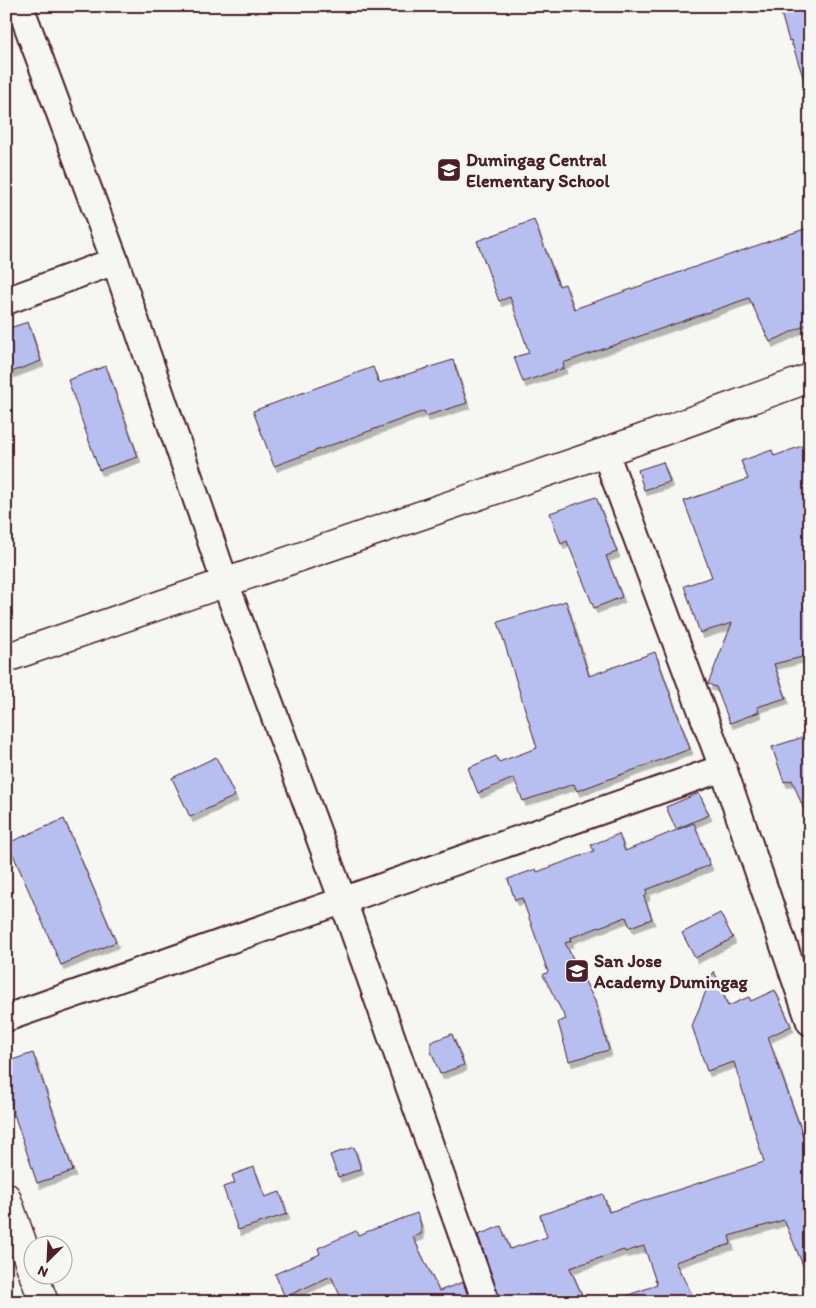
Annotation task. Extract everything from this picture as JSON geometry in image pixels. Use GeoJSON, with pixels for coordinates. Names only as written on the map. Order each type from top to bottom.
{"type":"FeatureCollection","features":[{"type":"Feature","properties":{"kind":"main road"},"geometry":{"type":"LineString","coordinates":[[6,658],[605,452],[810,378]]}},
{"type":"Feature","properties":{"kind":"main road"},"geometry":{"type":"LineString","coordinates":[[6,1198],[22,1242]]}},
{"type":"Feature","properties":{"kind":"main road"},"geometry":{"type":"LineString","coordinates":[[38,1286],[44,1302]]}},
{"type":"Feature","properties":{"kind":"street"},"geometry":{"type":"LineString","coordinates":[[20,6],[114,261],[225,582],[343,900],[486,1302]]}},
{"type":"Feature","properties":{"kind":"street"},"geometry":{"type":"LineString","coordinates":[[6,301],[114,261]]}},
{"type":"Feature","properties":{"kind":"street"},"geometry":{"type":"LineString","coordinates":[[605,452],[723,768],[810,1022]]}},
{"type":"Feature","properties":{"kind":"street"},"geometry":{"type":"LineString","coordinates":[[6,1018],[723,768]]}},
{"type":"Feature","properties":{"kind":"building"},"geometry":{"type":"Polygon","coordinates":[[[779,6],[810,6],[810,83],[805,83],[791,40],[789,41],[779,6]]]}},
{"type":"Feature","properties":{"kind":"building"},"geometry":{"type":"Polygon","coordinates":[[[534,220],[559,286],[565,284],[574,309],[810,227],[810,323],[770,342],[749,298],[563,363],[564,368],[523,382],[514,357],[529,353],[510,297],[499,301],[477,241],[534,220]]]}},
{"type":"Feature","properties":{"kind":"building"},"geometry":{"type":"Polygon","coordinates":[[[28,322],[41,361],[6,374],[6,329],[28,322]]]}},
{"type":"Feature","properties":{"kind":"building"},"geometry":{"type":"Polygon","coordinates":[[[453,360],[467,403],[426,416],[424,411],[274,466],[253,411],[373,367],[379,383],[453,360]]]}},
{"type":"Feature","properties":{"kind":"building"},"geometry":{"type":"Polygon","coordinates":[[[106,366],[138,457],[99,470],[68,380],[106,366]]]}},
{"type":"Feature","properties":{"kind":"building"},"geometry":{"type":"Polygon","coordinates":[[[810,443],[810,655],[774,664],[786,698],[757,707],[759,712],[730,723],[716,687],[708,684],[732,623],[700,633],[684,586],[712,577],[684,501],[748,479],[741,461],[772,450],[774,456],[810,443]]]}},
{"type":"Feature","properties":{"kind":"building"},"geometry":{"type":"Polygon","coordinates":[[[663,462],[670,482],[644,490],[638,470],[663,462]]]}},
{"type":"Feature","properties":{"kind":"building"},"geometry":{"type":"Polygon","coordinates":[[[596,497],[617,552],[606,556],[622,597],[594,608],[567,541],[561,544],[550,513],[596,497]]]}},
{"type":"Feature","properties":{"kind":"building"},"geometry":{"type":"Polygon","coordinates":[[[566,601],[589,676],[655,652],[690,749],[577,791],[574,784],[523,801],[514,778],[478,793],[468,768],[496,756],[499,762],[537,748],[498,622],[566,601]]]}},
{"type":"Feature","properties":{"kind":"building"},"geometry":{"type":"Polygon","coordinates":[[[810,735],[809,822],[792,780],[784,782],[772,747],[810,735]]]}},
{"type":"Feature","properties":{"kind":"building"},"geometry":{"type":"Polygon","coordinates":[[[216,757],[235,796],[190,817],[172,778],[216,757]]]}},
{"type":"Feature","properties":{"kind":"building"},"geometry":{"type":"Polygon","coordinates":[[[699,793],[709,815],[676,829],[666,807],[699,793]]]}},
{"type":"Feature","properties":{"kind":"building"},"geometry":{"type":"Polygon","coordinates":[[[64,819],[116,942],[61,965],[8,843],[64,819]]]}},
{"type":"Feature","properties":{"kind":"building"},"geometry":{"type":"Polygon","coordinates":[[[694,823],[710,865],[646,890],[647,895],[644,897],[652,919],[630,927],[626,917],[570,938],[571,941],[565,943],[595,1001],[609,1050],[569,1061],[558,1022],[566,1019],[543,975],[548,972],[522,898],[515,900],[508,879],[536,869],[537,872],[594,851],[591,845],[619,834],[625,851],[694,823]]]}},
{"type":"Feature","properties":{"kind":"building"},"geometry":{"type":"Polygon","coordinates":[[[720,913],[733,938],[695,958],[682,933],[720,913]]]}},
{"type":"Feature","properties":{"kind":"building"},"geometry":{"type":"Polygon","coordinates":[[[714,971],[728,1006],[749,997],[751,1001],[775,990],[791,1026],[768,1037],[810,1155],[810,1282],[784,1220],[729,1236],[731,1244],[675,1262],[696,1302],[617,1302],[617,1299],[657,1285],[644,1246],[625,1252],[624,1250],[570,1268],[585,1302],[501,1302],[478,1235],[501,1226],[510,1249],[547,1237],[540,1215],[603,1194],[609,1212],[764,1162],[734,1062],[707,1071],[692,1026],[714,971]]]}},
{"type":"Feature","properties":{"kind":"building"},"geometry":{"type":"Polygon","coordinates":[[[452,1034],[464,1065],[440,1074],[431,1051],[431,1042],[452,1034]]]}},
{"type":"Feature","properties":{"kind":"building"},"geometry":{"type":"Polygon","coordinates":[[[33,1053],[73,1171],[37,1183],[6,1090],[6,1062],[33,1053]]]}},
{"type":"Feature","properties":{"kind":"building"},"geometry":{"type":"Polygon","coordinates":[[[354,1147],[361,1169],[338,1177],[330,1155],[354,1147]]]}},
{"type":"Feature","properties":{"kind":"building"},"geometry":{"type":"Polygon","coordinates":[[[254,1167],[265,1197],[280,1192],[287,1214],[238,1230],[223,1187],[235,1183],[232,1175],[254,1167]]]}},
{"type":"Feature","properties":{"kind":"building"},"geometry":{"type":"Polygon","coordinates":[[[417,1213],[421,1225],[421,1234],[413,1237],[439,1291],[463,1282],[470,1302],[343,1302],[331,1276],[285,1297],[275,1274],[320,1254],[318,1248],[356,1231],[358,1235],[417,1213]]]}},
{"type":"Feature","properties":{"kind":"place","name":"Dumingag Central Elementary School"},"geometry":{"type":"Point","coordinates":[449,170]}},
{"type":"Feature","properties":{"kind":"place","name":"San Jose Academy Dumingag"},"geometry":{"type":"Point","coordinates":[577,971]}}]}
